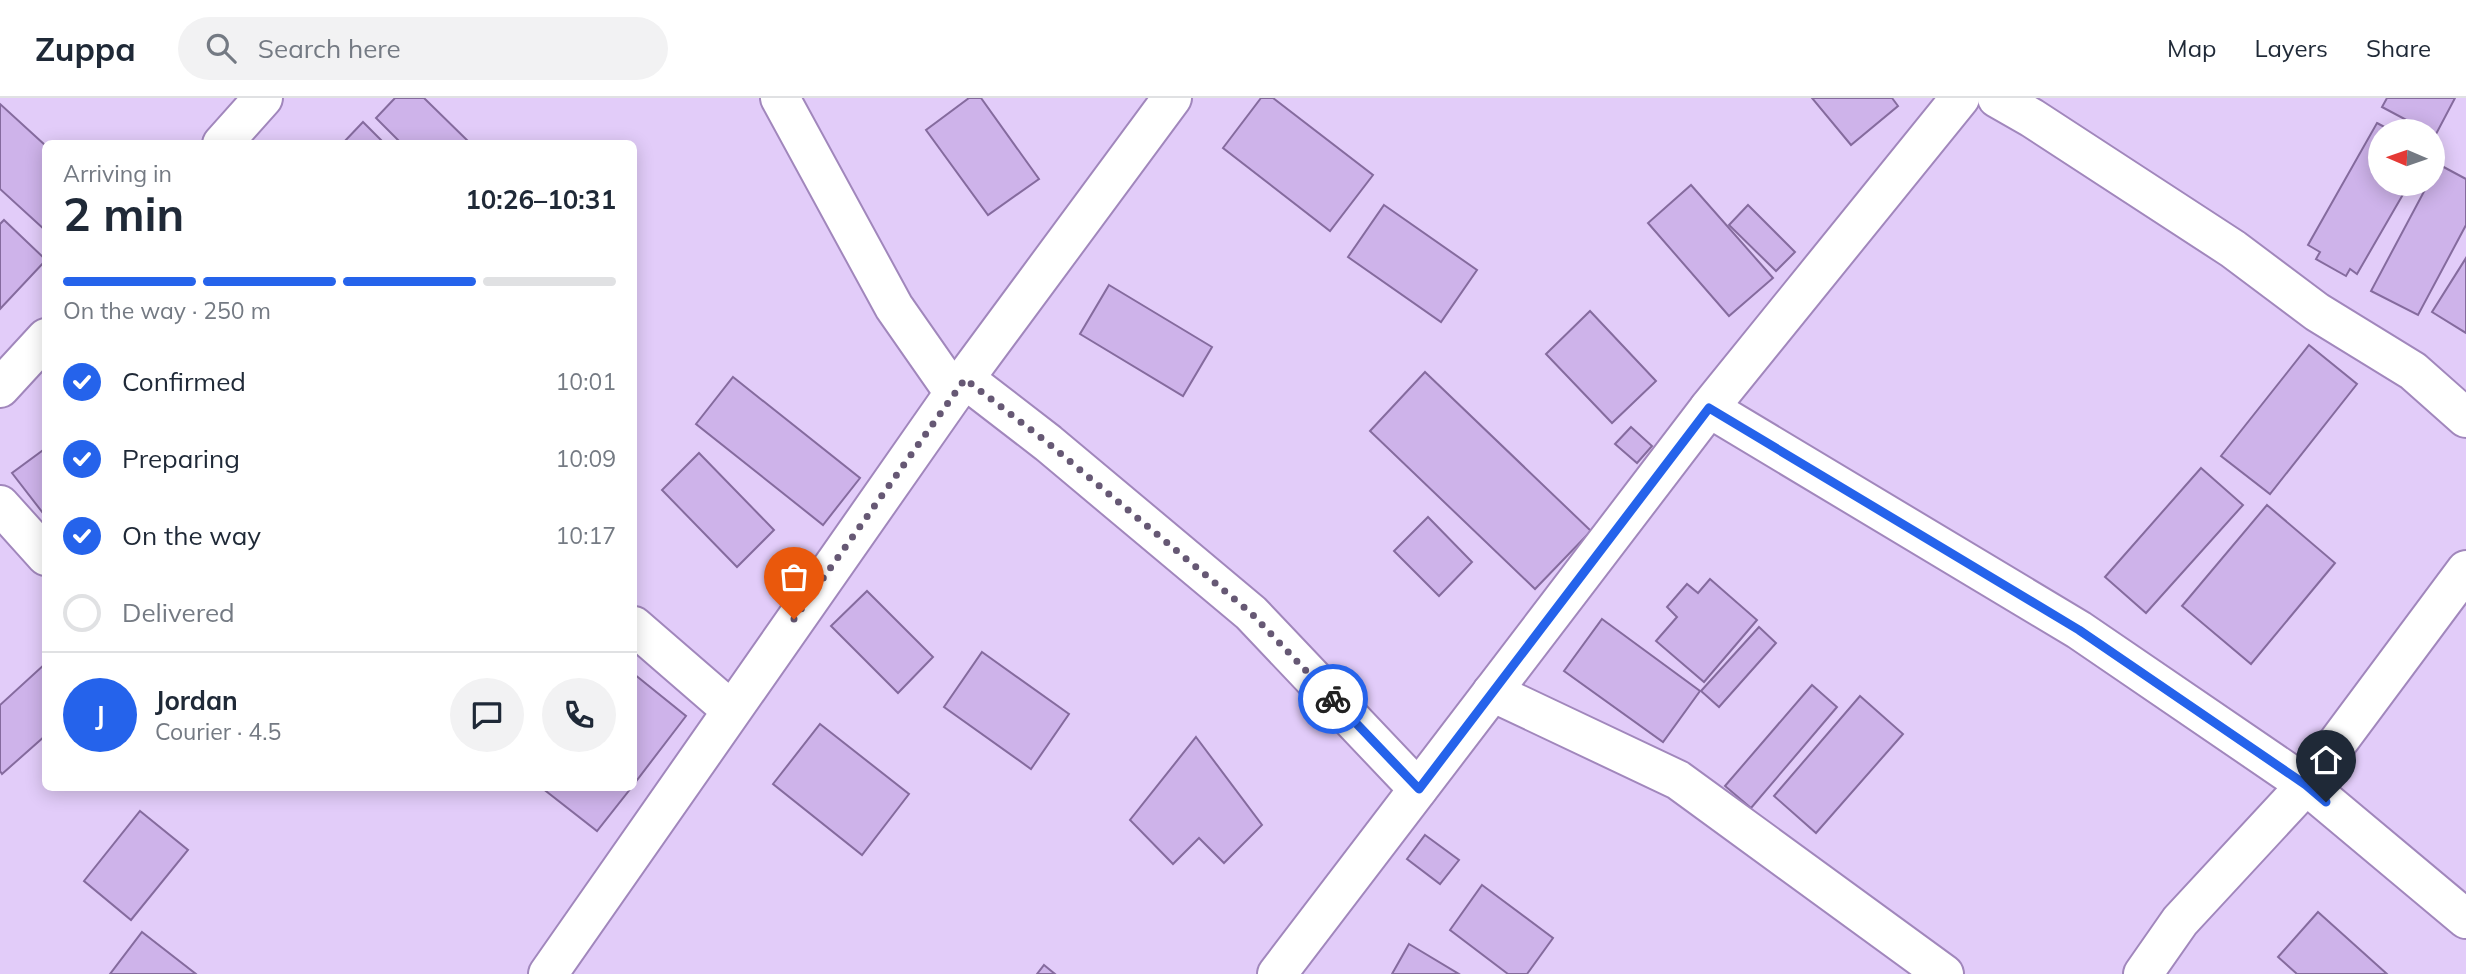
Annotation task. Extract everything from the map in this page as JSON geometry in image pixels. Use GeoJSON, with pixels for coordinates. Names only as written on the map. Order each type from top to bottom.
{"type":"FeatureCollection","features":[{"type":"Feature","properties":{"kind":"street"},"geometry":{"type":"LineString","coordinates":[[226,140],[263,98]]}},
{"type":"Feature","properties":{"kind":"street"},"geometry":{"type":"LineString","coordinates":[[548,974],[959,386],[1172,98]]}},
{"type":"Feature","properties":{"kind":"street"},"geometry":{"type":"LineString","coordinates":[[1277,974],[1709,408],[1960,98]]}},
{"type":"Feature","properties":{"kind":"street"},"geometry":{"type":"LineString","coordinates":[[1997,98],[2233,249],[2318,312],[2413,371],[2466,418]]}},
{"type":"Feature","properties":{"kind":"street"},"geometry":{"type":"LineString","coordinates":[[781,99],[894,307],[959,386],[1048,443],[1251,613],[1419,789]]}},
{"type":"Feature","properties":{"kind":"street"},"geometry":{"type":"LineString","coordinates":[[0,388],[42,342]]}},
{"type":"Feature","properties":{"kind":"street"},"geometry":{"type":"LineString","coordinates":[[1709,408],[2079,630],[2306,785],[2466,919]]}},
{"type":"Feature","properties":{"kind":"street"},"geometry":{"type":"LineString","coordinates":[[0,505],[42,552]]}},
{"type":"Feature","properties":{"kind":"street"},"geometry":{"type":"LineString","coordinates":[[2143,974],[2180,921],[2306,785],[2466,570]]}},
{"type":"Feature","properties":{"kind":"street"},"geometry":{"type":"LineString","coordinates":[[637,629],[731,709]]}},
{"type":"Feature","properties":{"kind":"street"},"geometry":{"type":"LineString","coordinates":[[1492,692],[1678,780],[1944,974]]}},
{"type":"Feature","properties":{"kind":"building"},"geometry":{"type":"Polygon","coordinates":[[[395,98],[424,98],[467,140],[398,140],[376,118],[395,98]]]}},
{"type":"Feature","properties":{"kind":"building"},"geometry":{"type":"Polygon","coordinates":[[[969,98],[981,98],[1039,179],[988,215],[926,130],[969,98]]]}},
{"type":"Feature","properties":{"kind":"building"},"geometry":{"type":"Polygon","coordinates":[[[1261,98],[1273,98],[1373,175],[1330,231],[1223,148],[1261,98]]]}},
{"type":"Feature","properties":{"kind":"building"},"geometry":{"type":"Polygon","coordinates":[[[1812,98],[1892,98],[1898,106],[1851,145],[1812,98]]]}},
{"type":"Feature","properties":{"kind":"building"},"geometry":{"type":"Polygon","coordinates":[[[2387,98],[2455,98],[2444,119],[2404,119],[2382,107],[2387,98]]]}},
{"type":"Feature","properties":{"kind":"building"},"geometry":{"type":"Polygon","coordinates":[[[0,104],[42,142],[42,227],[0,189],[0,104]]]}},
{"type":"Feature","properties":{"kind":"building"},"geometry":{"type":"Polygon","coordinates":[[[363,122],[381,140],[346,140],[363,122]]]}},
{"type":"Feature","properties":{"kind":"building"},"geometry":{"type":"Polygon","coordinates":[[[2368,139],[2368,196],[2402,196],[2357,274],[2350,269],[2346,276],[2316,259],[2320,252],[2308,245],[2368,139]]]}},
{"type":"Feature","properties":{"kind":"building"},"geometry":{"type":"Polygon","coordinates":[[[2445,168],[2466,179],[2466,225],[2418,315],[2371,291],[2422,196],[2445,196],[2445,168]]]}},
{"type":"Feature","properties":{"kind":"building"},"geometry":{"type":"Polygon","coordinates":[[[1691,185],[1773,278],[1729,316],[1648,223],[1691,185]]]}},
{"type":"Feature","properties":{"kind":"building"},"geometry":{"type":"Polygon","coordinates":[[[1384,205],[1477,270],[1441,322],[1348,257],[1384,205]]]}},
{"type":"Feature","properties":{"kind":"building"},"geometry":{"type":"Polygon","coordinates":[[[1748,205],[1795,252],[1776,271],[1729,225],[1748,205]]]}},
{"type":"Feature","properties":{"kind":"building"},"geometry":{"type":"Polygon","coordinates":[[[4,220],[42,256],[42,264],[0,309],[0,224],[4,220]]]}},
{"type":"Feature","properties":{"kind":"building"},"geometry":{"type":"Polygon","coordinates":[[[2466,258],[2466,333],[2432,312],[2466,258]]]}},
{"type":"Feature","properties":{"kind":"building"},"geometry":{"type":"Polygon","coordinates":[[[1109,285],[1212,347],[1183,396],[1080,334],[1109,285]]]}},
{"type":"Feature","properties":{"kind":"building"},"geometry":{"type":"Polygon","coordinates":[[[1590,311],[1656,381],[1612,423],[1546,354],[1590,311]]]}},
{"type":"Feature","properties":{"kind":"building"},"geometry":{"type":"Polygon","coordinates":[[[2309,345],[2357,384],[2270,494],[2221,456],[2309,345]]]}},
{"type":"Feature","properties":{"kind":"building"},"geometry":{"type":"Polygon","coordinates":[[[1425,372],[1591,531],[1535,589],[1370,431],[1425,372]]]}},
{"type":"Feature","properties":{"kind":"building"},"geometry":{"type":"Polygon","coordinates":[[[733,377],[860,478],[823,525],[696,424],[733,377]]]}},
{"type":"Feature","properties":{"kind":"building"},"geometry":{"type":"Polygon","coordinates":[[[1631,427],[1652,446],[1637,463],[1615,444],[1631,427]]]}},
{"type":"Feature","properties":{"kind":"building"},"geometry":{"type":"Polygon","coordinates":[[[42,451],[42,512],[12,473],[42,451]]]}},
{"type":"Feature","properties":{"kind":"building"},"geometry":{"type":"Polygon","coordinates":[[[699,453],[774,530],[737,567],[662,490],[699,453]]]}},
{"type":"Feature","properties":{"kind":"building"},"geometry":{"type":"Polygon","coordinates":[[[2201,468],[2243,505],[2146,613],[2105,577],[2201,468]]]}},
{"type":"Feature","properties":{"kind":"building"},"geometry":{"type":"Polygon","coordinates":[[[2267,505],[2335,563],[2251,664],[2182,606],[2267,505]]]}},
{"type":"Feature","properties":{"kind":"building"},"geometry":{"type":"Polygon","coordinates":[[[1428,517],[1472,562],[1439,596],[1394,551],[1428,517]]]}},
{"type":"Feature","properties":{"kind":"building"},"geometry":{"type":"Polygon","coordinates":[[[1710,579],[1757,620],[1704,682],[1656,641],[1677,617],[1667,607],[1687,584],[1698,593],[1710,579]]]}},
{"type":"Feature","properties":{"kind":"building"},"geometry":{"type":"Polygon","coordinates":[[[867,591],[933,657],[898,693],[831,626],[867,591]]]}},
{"type":"Feature","properties":{"kind":"building"},"geometry":{"type":"Polygon","coordinates":[[[1602,619],[1700,691],[1663,742],[1564,671],[1602,619]]]}},
{"type":"Feature","properties":{"kind":"building"},"geometry":{"type":"Polygon","coordinates":[[[1759,627],[1776,643],[1719,707],[1701,691],[1759,627]]]}},
{"type":"Feature","properties":{"kind":"building"},"geometry":{"type":"Polygon","coordinates":[[[982,652],[1069,714],[1031,769],[944,707],[982,652]]]}},
{"type":"Feature","properties":{"kind":"building"},"geometry":{"type":"Polygon","coordinates":[[[42,667],[42,739],[2,774],[0,771],[0,705],[42,667]]]}},
{"type":"Feature","properties":{"kind":"building"},"geometry":{"type":"Polygon","coordinates":[[[637,676],[686,716],[637,780],[637,676]]]}},
{"type":"Feature","properties":{"kind":"building"},"geometry":{"type":"Polygon","coordinates":[[[1812,685],[1837,707],[1751,808],[1725,786],[1812,685]]]}},
{"type":"Feature","properties":{"kind":"building"},"geometry":{"type":"Polygon","coordinates":[[[1860,696],[1903,734],[1816,833],[1774,796],[1860,696]]]}},
{"type":"Feature","properties":{"kind":"building"},"geometry":{"type":"Polygon","coordinates":[[[820,724],[909,794],[862,855],[773,784],[820,724]]]}},
{"type":"Feature","properties":{"kind":"building"},"geometry":{"type":"Polygon","coordinates":[[[1196,737],[1262,825],[1224,863],[1199,838],[1173,864],[1130,820],[1196,737]]]}},
{"type":"Feature","properties":{"kind":"building"},"geometry":{"type":"Polygon","coordinates":[[[546,791],[629,791],[597,831],[546,791]]]}},
{"type":"Feature","properties":{"kind":"building"},"geometry":{"type":"Polygon","coordinates":[[[140,811],[188,850],[131,920],[84,881],[140,811]]]}},
{"type":"Feature","properties":{"kind":"building"},"geometry":{"type":"Polygon","coordinates":[[[1425,835],[1459,860],[1440,884],[1407,859],[1425,835]]]}},
{"type":"Feature","properties":{"kind":"building"},"geometry":{"type":"Polygon","coordinates":[[[1482,885],[1553,938],[1527,974],[1508,974],[1450,930],[1482,885]]]}},
{"type":"Feature","properties":{"kind":"building"},"geometry":{"type":"Polygon","coordinates":[[[2318,912],[2387,974],[2297,974],[2278,957],[2318,912]]]}},
{"type":"Feature","properties":{"kind":"building"},"geometry":{"type":"Polygon","coordinates":[[[142,932],[196,974],[110,974],[142,932]]]}},
{"type":"Feature","properties":{"kind":"building"},"geometry":{"type":"Polygon","coordinates":[[[1409,944],[1459,974],[1392,974],[1409,944]]]}},
{"type":"Feature","properties":{"kind":"building"},"geometry":{"type":"Polygon","coordinates":[[[1044,965],[1055,974],[1037,974],[1044,965]]]}},
{"type":"Feature","properties":{"kind":"way so far"},"geometry":{"type":"LineString","coordinates":[[794,619],[965,379],[1048,443],[1251,613],[1333,699]]}},
{"type":"Feature","properties":{"kind":"route"},"geometry":{"type":"LineString","coordinates":[[1333,699],[1419,789],[1709,408],[2079,630],[2306,785],[2326,802]]}}]}
